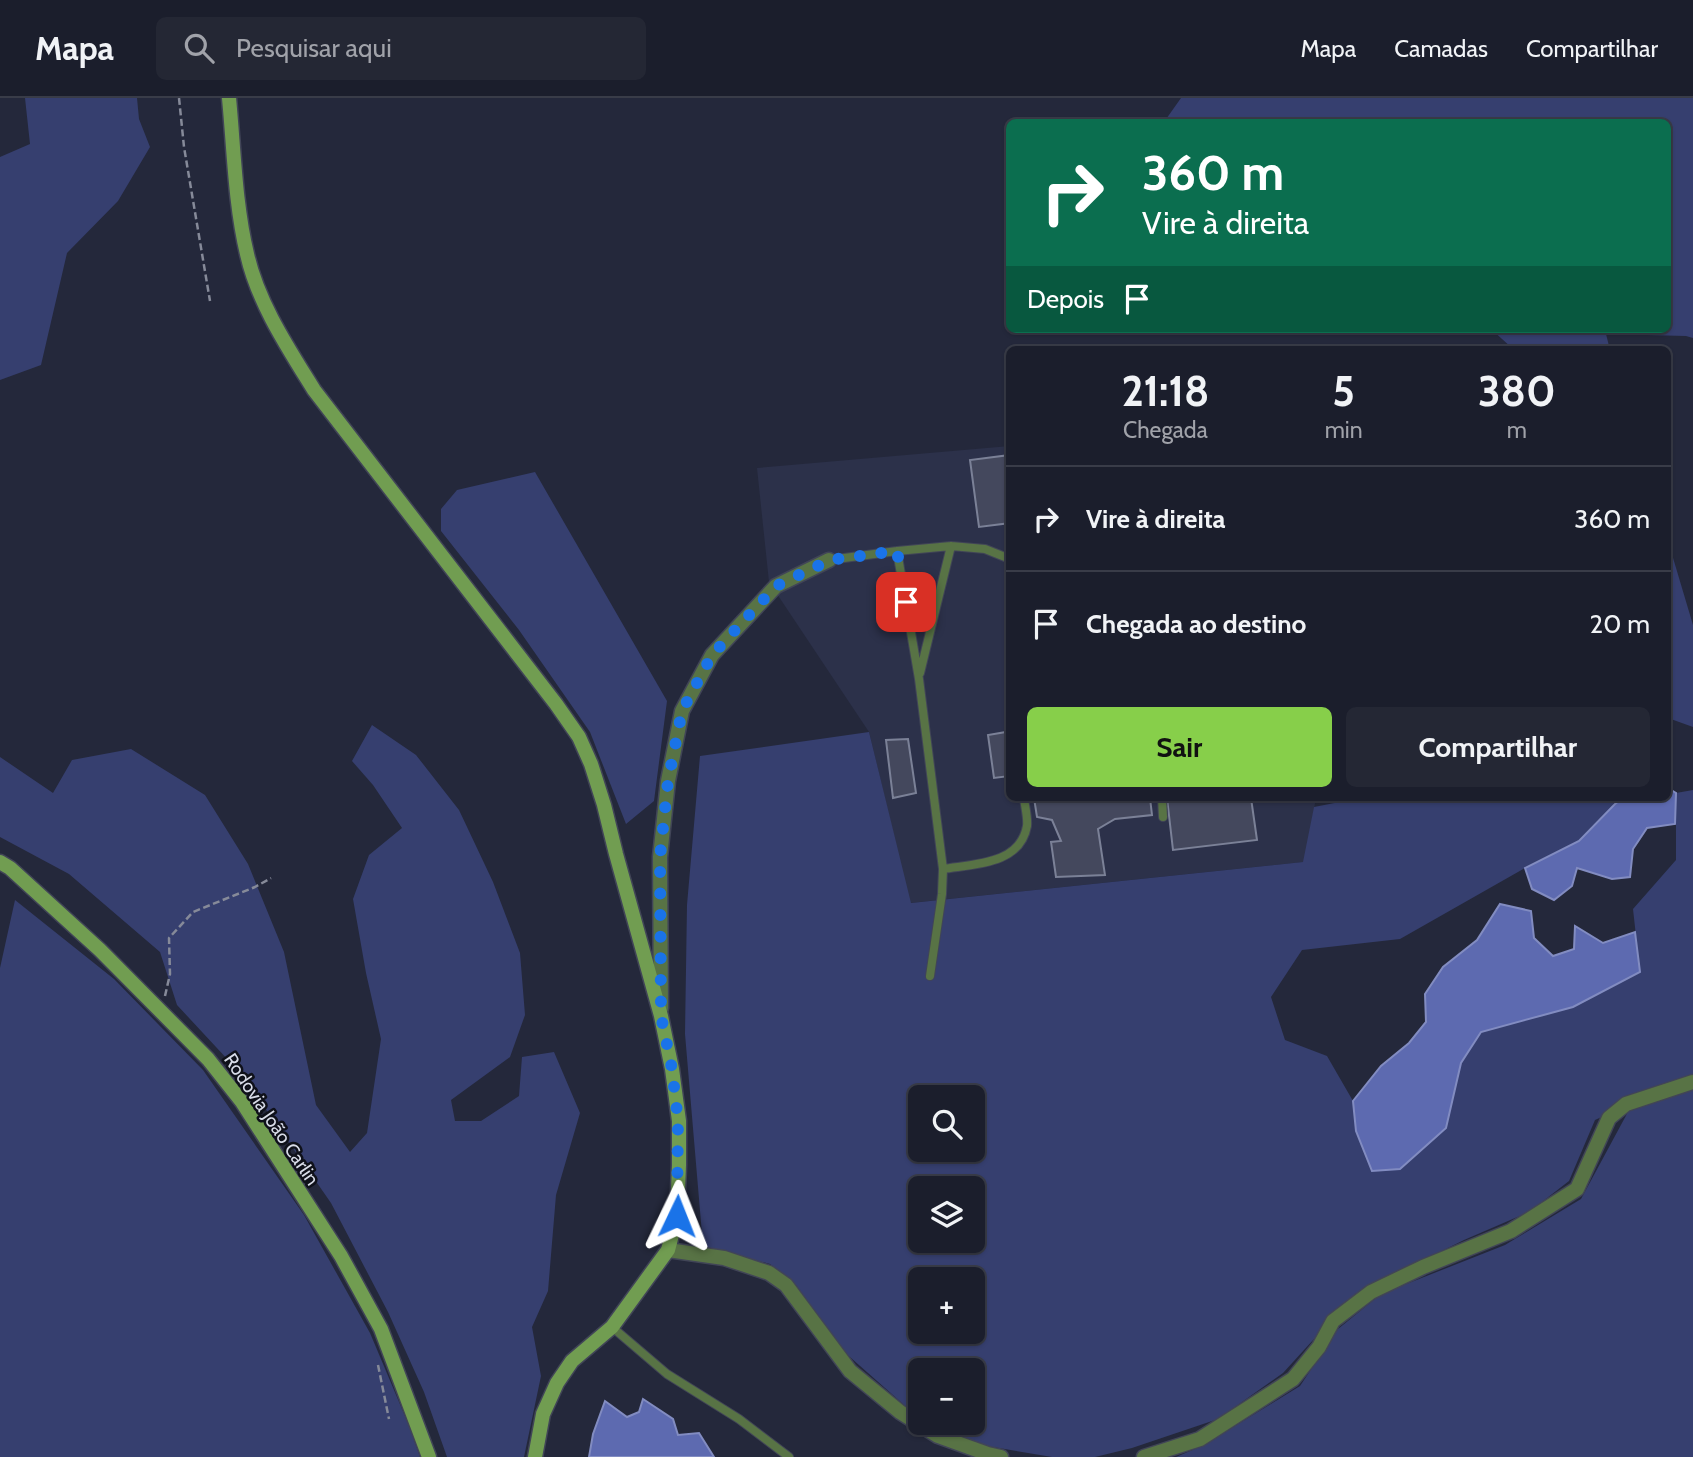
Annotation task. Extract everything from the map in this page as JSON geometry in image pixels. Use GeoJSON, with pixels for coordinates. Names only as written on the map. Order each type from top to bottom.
{"type":"FeatureCollection","features":[{"type":"Feature","properties":{"kind":"street"},"geometry":{"type":"LineString","coordinates":[[229,98],[247,256],[263,300],[284,343],[314,390],[579,737],[592,764],[661,1016],[672,1069],[678,1121],[677,1216],[668,1250],[612,1327],[572,1361],[557,1383],[542,1414],[535,1457]]}},
{"type":"Feature","properties":{"kind":"street"},"geometry":{"type":"LineString","coordinates":[[661,1016],[660,857],[668,781],[682,711],[712,655],[776,586],[830,560]]}},
{"type":"Feature","properties":{"kind":"street","name":"Rodovia João Carlin"},"geometry":{"type":"LineString","coordinates":[[0,862],[10,868],[100,950],[208,1059],[242,1102],[341,1256],[381,1329],[429,1457]]}},
{"type":"Feature","properties":{"kind":"street"},"geometry":{"type":"LineString","coordinates":[[1144,1457],[1200,1439],[1293,1379],[1319,1347],[1333,1321],[1371,1292],[1423,1267],[1511,1231],[1577,1189],[1609,1118],[1626,1104],[1693,1082]]}},
{"type":"Feature","properties":{"kind":"street"},"geometry":{"type":"LineString","coordinates":[[668,1250],[724,1258],[769,1273],[786,1285],[850,1371],[900,1412],[938,1436],[1001,1457]]}},
{"type":"Feature","properties":{"kind":"lane"},"geometry":{"type":"LineString","coordinates":[[919,679],[951,546]]}},
{"type":"Feature","properties":{"kind":"lane"},"geometry":{"type":"LineString","coordinates":[[830,560],[951,546],[985,549],[1006,558]]}},
{"type":"Feature","properties":{"kind":"lane"},"geometry":{"type":"LineString","coordinates":[[897,551],[919,679],[943,869],[930,976]]}},
{"type":"Feature","properties":{"kind":"lane"},"geometry":{"type":"LineString","coordinates":[[943,869],[1001,859],[1020,845],[1027,825],[1024,801]]}},
{"type":"Feature","properties":{"kind":"lane"},"geometry":{"type":"LineString","coordinates":[[1162,801],[1163,817]]}},
{"type":"Feature","properties":{"kind":"lane"},"geometry":{"type":"LineString","coordinates":[[612,1327],[667,1374],[739,1419],[789,1457]]}},
{"type":"Feature","properties":{"kind":"path"},"geometry":{"type":"LineString","coordinates":[[178,98],[210,301]]}},
{"type":"Feature","properties":{"kind":"path"},"geometry":{"type":"LineString","coordinates":[[161,1013],[170,974],[169,938],[193,912],[271,878]]}},
{"type":"Feature","properties":{"kind":"shaded area"},"geometry":{"type":"Polygon","coordinates":[[[25,98],[137,98],[139,119],[150,147],[118,201],[67,253],[41,365],[0,380],[0,157],[30,144],[25,98]]]}},
{"type":"Feature","properties":{"kind":"shaded area"},"geometry":{"type":"Polygon","coordinates":[[[1181,98],[1693,98],[1693,338],[1606,334],[1609,346],[1510,346],[1495,333],[1671,333],[1671,119],[1166,119],[1181,98]]]}},
{"type":"Feature","properties":{"kind":"shaded area"},"geometry":{"type":"Polygon","coordinates":[[[1006,446],[1006,801],[1315,801],[1304,862],[910,903],[869,732],[769,582],[757,468],[1006,446]]]}},
{"type":"Feature","properties":{"kind":"shaded area"},"geometry":{"type":"Polygon","coordinates":[[[535,472],[667,701],[654,801],[626,824],[590,732],[519,630],[441,531],[441,509],[457,490],[535,472]]]}},
{"type":"Feature","properties":{"kind":"shaded area"},"geometry":{"type":"Polygon","coordinates":[[[1671,551],[1693,625],[1693,727],[1671,719],[1671,551]]]}},
{"type":"Feature","properties":{"kind":"shaded area"},"geometry":{"type":"Polygon","coordinates":[[[372,725],[416,755],[459,810],[493,882],[520,953],[525,1015],[510,1057],[451,1100],[455,1121],[481,1121],[519,1096],[522,1057],[554,1052],[580,1113],[556,1195],[548,1291],[532,1327],[541,1376],[524,1457],[447,1457],[424,1392],[388,1312],[331,1203],[242,1075],[177,1005],[160,952],[69,874],[0,837],[0,757],[53,793],[72,760],[131,749],[205,795],[248,864],[284,952],[316,1105],[350,1152],[367,1133],[381,1039],[353,899],[369,855],[402,828],[373,785],[352,761],[372,725]]]}},
{"type":"Feature","properties":{"kind":"shaded area"},"geometry":{"type":"Polygon","coordinates":[[[869,732],[911,903],[1303,862],[1314,807],[1345,801],[1610,801],[1615,804],[1579,841],[1525,868],[1400,939],[1302,950],[1271,997],[1285,1040],[1327,1056],[1353,1101],[1356,1131],[1446,1128],[1461,1063],[1481,1032],[1573,1007],[1640,972],[1633,909],[1676,860],[1676,793],[1693,790],[1693,1075],[1595,1120],[1569,1181],[1529,1212],[1464,1240],[1355,1294],[1283,1373],[1218,1419],[1132,1448],[1095,1457],[1052,1457],[975,1444],[957,1435],[985,1435],[985,1358],[908,1358],[908,1408],[842,1350],[796,1285],[770,1264],[703,1246],[685,1034],[687,905],[700,756],[869,732]]]}},
{"type":"Feature","properties":{"kind":"shaded area"},"geometry":{"type":"Polygon","coordinates":[[[1671,790],[1676,793],[1675,824],[1647,828],[1633,849],[1630,877],[1612,879],[1577,868],[1572,886],[1554,900],[1532,889],[1525,868],[1579,841],[1619,801],[1671,801],[1671,790]]]}},
{"type":"Feature","properties":{"kind":"shaded area"},"geometry":{"type":"Polygon","coordinates":[[[15,900],[114,979],[203,1070],[304,1215],[370,1333],[420,1457],[0,1457],[0,968],[15,900]]]}},
{"type":"Feature","properties":{"kind":"shaded area"},"geometry":{"type":"Polygon","coordinates":[[[1500,904],[1531,911],[1534,938],[1553,956],[1574,949],[1575,926],[1603,943],[1635,932],[1640,972],[1573,1007],[1481,1032],[1461,1063],[1446,1128],[1400,1169],[1372,1171],[1356,1131],[1353,1101],[1381,1066],[1409,1043],[1426,1022],[1425,994],[1443,967],[1477,940],[1500,904]]]}},
{"type":"Feature","properties":{"kind":"shaded area"},"geometry":{"type":"Polygon","coordinates":[[[1693,1089],[1693,1457],[1176,1457],[1204,1445],[1300,1386],[1338,1329],[1381,1294],[1505,1245],[1581,1199],[1629,1110],[1693,1089]]]}},
{"type":"Feature","properties":{"kind":"shaded area"},"geometry":{"type":"Polygon","coordinates":[[[643,1399],[673,1419],[678,1435],[699,1433],[714,1457],[589,1457],[593,1434],[605,1401],[627,1417],[639,1412],[643,1399]]]}},
{"type":"Feature","properties":{"kind":"building"},"geometry":{"type":"Polygon","coordinates":[[[1006,456],[1006,524],[979,527],[970,460],[1006,456]]]}},
{"type":"Feature","properties":{"kind":"building"},"geometry":{"type":"Polygon","coordinates":[[[1006,732],[1006,776],[994,778],[988,735],[1006,732]]]}},
{"type":"Feature","properties":{"kind":"building"},"geometry":{"type":"Polygon","coordinates":[[[908,739],[916,793],[893,798],[886,740],[908,739]]]}},
{"type":"Feature","properties":{"kind":"building"},"geometry":{"type":"Polygon","coordinates":[[[1034,801],[1150,801],[1152,815],[1115,819],[1098,829],[1105,875],[1056,877],[1051,842],[1061,841],[1052,820],[1037,817],[1034,801]]]}},
{"type":"Feature","properties":{"kind":"building"},"geometry":{"type":"Polygon","coordinates":[[[1167,801],[1251,801],[1257,840],[1173,850],[1167,801]]]}},
{"type":"Feature","properties":{"kind":"route"},"geometry":{"type":"LineString","coordinates":[[677,1216],[678,1121],[672,1069],[661,1016],[660,857],[668,781],[682,711],[712,655],[776,586],[830,560],[897,551],[906,602]]}}]}
